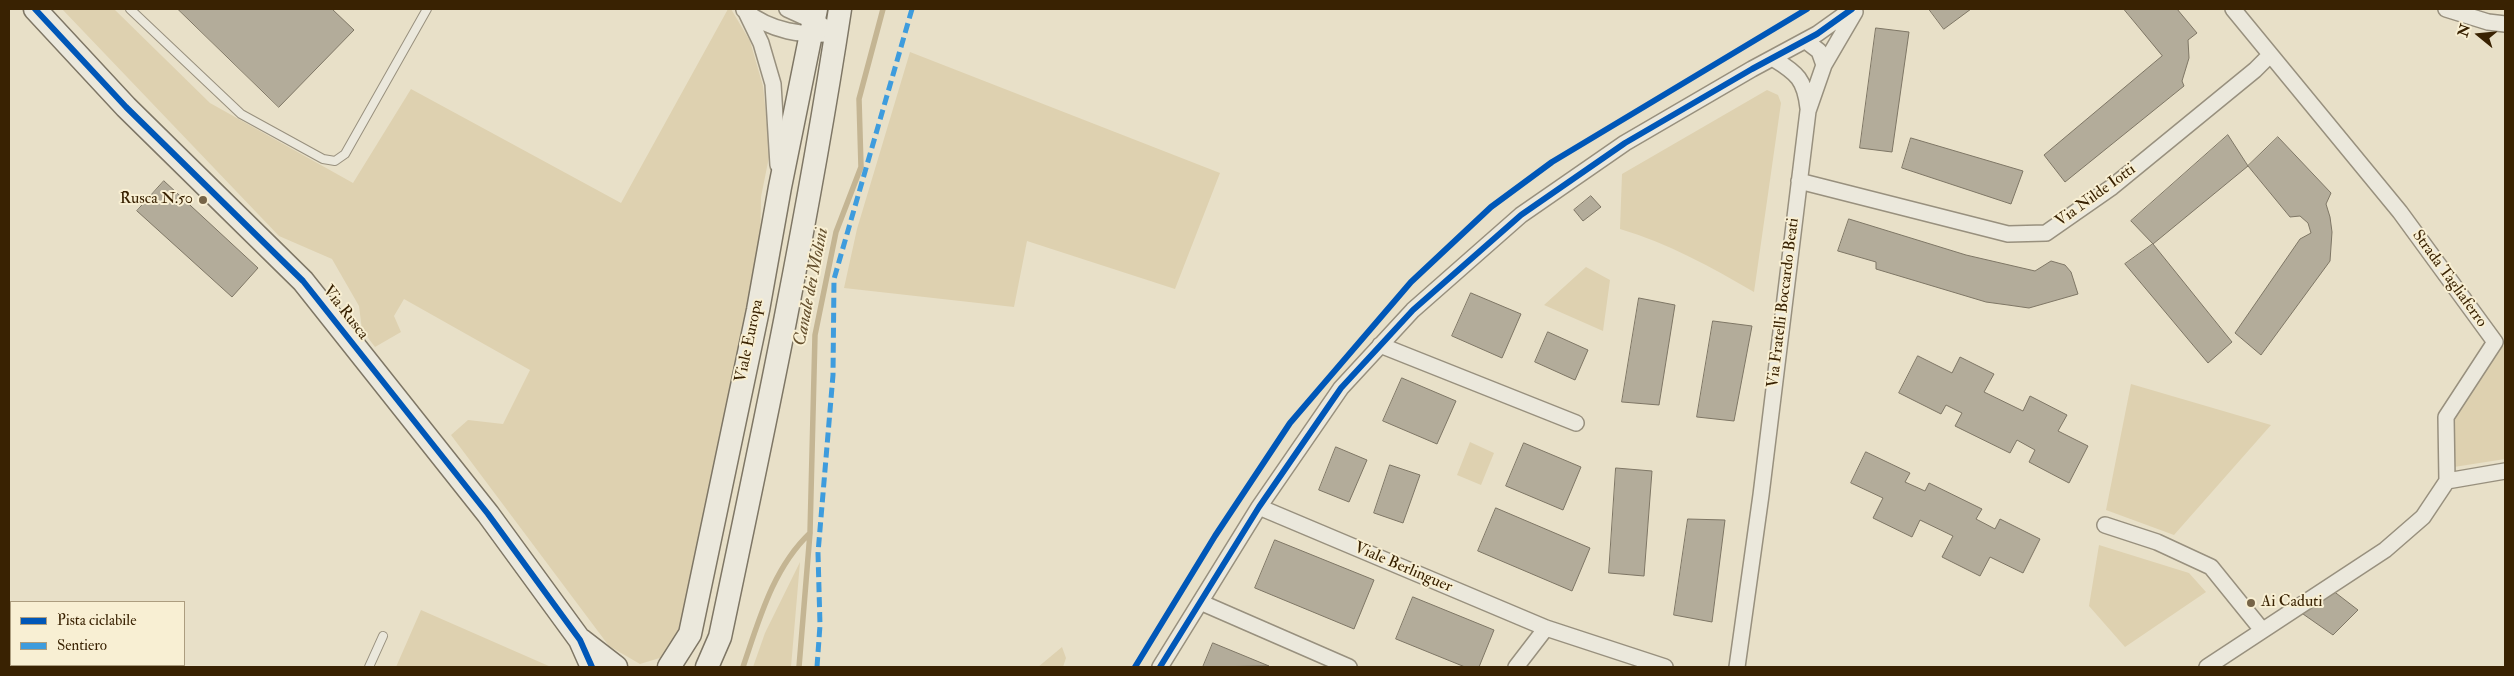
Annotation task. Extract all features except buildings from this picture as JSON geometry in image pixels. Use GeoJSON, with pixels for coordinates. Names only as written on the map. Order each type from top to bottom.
{"type":"FeatureCollection","features":[{"type":"Feature","properties":{"kind":"street","name":"Via Rusca"},"geometry":{"type":"LineString","coordinates":[[35,9],[126,107],[303,281],[488,514],[580,640],[592,667]]}},
{"type":"Feature","properties":{"kind":"street"},"geometry":{"type":"LineString","coordinates":[[787,9],[836,34]]}},
{"type":"Feature","properties":{"kind":"street","name":"Viale Europa"},"geometry":{"type":"LineString","coordinates":[[707,667],[720,637],[794,282],[840,9]]}},
{"type":"Feature","properties":{"kind":"street"},"geometry":{"type":"LineString","coordinates":[[1160,667],[1259,507],[1341,388],[1414,310],[1520,215],[1625,144],[1752,69],[1808,40],[1852,9]]}},
{"type":"Feature","properties":{"kind":"street","name":"Via Fratelli Boccardo Beati"},"geometry":{"type":"LineString","coordinates":[[1808,111],[1824,65],[1848,21],[1857,9]]}},
{"type":"Feature","properties":{"kind":"street"},"geometry":{"type":"LineString","coordinates":[[2233,9],[2270,54]]}},
{"type":"Feature","properties":{"kind":"street"},"geometry":{"type":"LineString","coordinates":[[2446,9],[2488,22],[2505,24]]}},
{"type":"Feature","properties":{"kind":"street"},"geometry":{"type":"LineString","coordinates":[[745,10],[792,33],[814,22]]}},
{"type":"Feature","properties":{"kind":"street"},"geometry":{"type":"LineString","coordinates":[[745,10],[762,43],[773,84],[780,187]]}},
{"type":"Feature","properties":{"kind":"street","name":"Viale Europa"},"geometry":{"type":"LineString","coordinates":[[669,667],[690,634],[732,425],[758,310],[780,187],[814,22]]}},
{"type":"Feature","properties":{"kind":"street"},"geometry":{"type":"LineString","coordinates":[[1808,40],[1819,51],[1824,65]]}},
{"type":"Feature","properties":{"kind":"street","name":"Via Fratelli Boccardo Beati"},"geometry":{"type":"LineString","coordinates":[[1737,667],[1761,495],[1808,111],[1806,89],[1800,80],[1798,64],[1808,40]]}},
{"type":"Feature","properties":{"kind":"street","name":"Via Nilde Iotti"},"geometry":{"type":"LineString","coordinates":[[1800,181],[2008,234],[2046,233],[2112,187],[2255,70],[2270,54]]}},
{"type":"Feature","properties":{"kind":"street","name":"Strada Tagliaferro"},"geometry":{"type":"LineString","coordinates":[[2270,54],[2400,212],[2495,342],[2446,417],[2447,481]]}},
{"type":"Feature","properties":{"kind":"street"},"geometry":{"type":"LineString","coordinates":[[1774,59],[1794,71],[1800,80]]}},
{"type":"Feature","properties":{"kind":"street"},"geometry":{"type":"LineString","coordinates":[[1380,345],[1576,423]]}},
{"type":"Feature","properties":{"kind":"street"},"geometry":{"type":"LineString","coordinates":[[2207,667],[2385,550],[2423,517],[2447,481],[2505,471]]}},
{"type":"Feature","properties":{"kind":"street","name":"Viale Berlinguer"},"geometry":{"type":"LineString","coordinates":[[1259,507],[1546,628],[1665,667]]}},
{"type":"Feature","properties":{"kind":"street"},"geometry":{"type":"LineString","coordinates":[[2105,525],[2157,542],[2210,567],[2262,630]]}},
{"type":"Feature","properties":{"kind":"street"},"geometry":{"type":"LineString","coordinates":[[1200,602],[1349,667]]}},
{"type":"Feature","properties":{"kind":"street"},"geometry":{"type":"LineString","coordinates":[[1516,667],[1546,628]]}},
{"type":"Feature","properties":{"kind":"street","name":"Via Rusca"},"geometry":{"type":"LineString","coordinates":[[580,640],[616,667]]}},
{"type":"Feature","properties":{"kind":"lane"},"geometry":{"type":"LineString","coordinates":[[130,9],[241,114],[323,159],[335,161],[345,154],[350,146],[427,9]]}},
{"type":"Feature","properties":{"kind":"lane"},"geometry":{"type":"LineString","coordinates":[[369,667],[383,636]]}},
{"type":"Feature","properties":{"kind":"shaded area"},"geometry":{"type":"Polygon","coordinates":[[[62,9],[114,9],[210,103],[353,183],[411,89],[621,203],[728,9],[731,9],[750,41],[763,86],[770,152],[761,197],[760,253],[683,631],[663,657],[640,664],[609,646],[451,435],[468,420],[503,424],[530,370],[404,299],[394,316],[401,332],[375,347],[362,330],[359,306],[332,259],[279,236],[62,9]]]}},
{"type":"Feature","properties":{"kind":"shaded area"},"geometry":{"type":"Polygon","coordinates":[[[910,52],[1220,173],[1175,289],[1027,241],[1014,307],[844,288],[857,229],[910,52]]]}},
{"type":"Feature","properties":{"kind":"shaded area"},"geometry":{"type":"Polygon","coordinates":[[[1767,90],[1778,95],[1781,103],[1754,292],[1672,248],[1620,229],[1622,174],[1767,90]]]}},
{"type":"Feature","properties":{"kind":"shaded area"},"geometry":{"type":"Polygon","coordinates":[[[1586,267],[1610,280],[1603,331],[1544,305],[1586,267]]]}},
{"type":"Feature","properties":{"kind":"shaded area"},"geometry":{"type":"Polygon","coordinates":[[[2505,343],[2505,459],[2454,467],[2453,419],[2505,343]]]}},
{"type":"Feature","properties":{"kind":"shaded area"},"geometry":{"type":"Polygon","coordinates":[[[2131,384],[2271,425],[2174,535],[2106,510],[2131,384]]]}},
{"type":"Feature","properties":{"kind":"shaded area"},"geometry":{"type":"Polygon","coordinates":[[[1470,442],[1494,453],[1481,485],[1457,475],[1470,442]]]}},
{"type":"Feature","properties":{"kind":"shaded area"},"geometry":{"type":"Polygon","coordinates":[[[2099,545],[2189,573],[2206,592],[2125,647],[2089,606],[2099,545]]]}},
{"type":"Feature","properties":{"kind":"shaded area"},"geometry":{"type":"Polygon","coordinates":[[[800,562],[791,667],[753,667],[765,633],[800,562]]]}},
{"type":"Feature","properties":{"kind":"shaded area"},"geometry":{"type":"Polygon","coordinates":[[[421,610],[551,667],[396,667],[421,610]]]}},
{"type":"Feature","properties":{"kind":"shaded area"},"geometry":{"type":"Polygon","coordinates":[[[1062,647],[1066,658],[1063,667],[1038,667],[1062,647]]]}},
{"type":"Feature","properties":{"kind":"waterway","name":"Canale dei Molini"},"geometry":{"type":"LineString","coordinates":[[799,667],[810,533],[815,335],[836,232],[861,167],[859,99],[883,9]]}},
{"type":"Feature","properties":{"kind":"waterway"},"geometry":{"type":"LineString","coordinates":[[743,667],[761,613],[777,578],[786,562],[810,533]]}},
{"type":"Feature","properties":{"kind":"marked path"},"geometry":{"type":"LineString","coordinates":[[817,667],[820,625],[818,553],[833,375],[834,279],[912,9]]}},
{"type":"Feature","properties":{"kind":"cycle path"},"geometry":{"type":"LineString","coordinates":[[35,9],[126,107],[303,281],[488,514],[580,640],[592,667]]}},
{"type":"Feature","properties":{"kind":"cycle path"},"geometry":{"type":"LineString","coordinates":[[1135,667],[1215,536],[1290,423],[1411,282],[1491,207],[1552,162],[1807,9]]}},
{"type":"Feature","properties":{"kind":"cycle path"},"geometry":{"type":"LineString","coordinates":[[1160,667],[1259,507],[1341,388],[1413,310],[1521,215],[1625,143],[1752,69],[1817,34],[1852,9]]}},
{"type":"Feature","properties":{"kind":"place","name":"Rusca N.50"},"geometry":{"type":"Point","coordinates":[203,200]}},
{"type":"Feature","properties":{"kind":"place","name":"Ai Caduti"},"geometry":{"type":"Point","coordinates":[2251,603]}}]}
